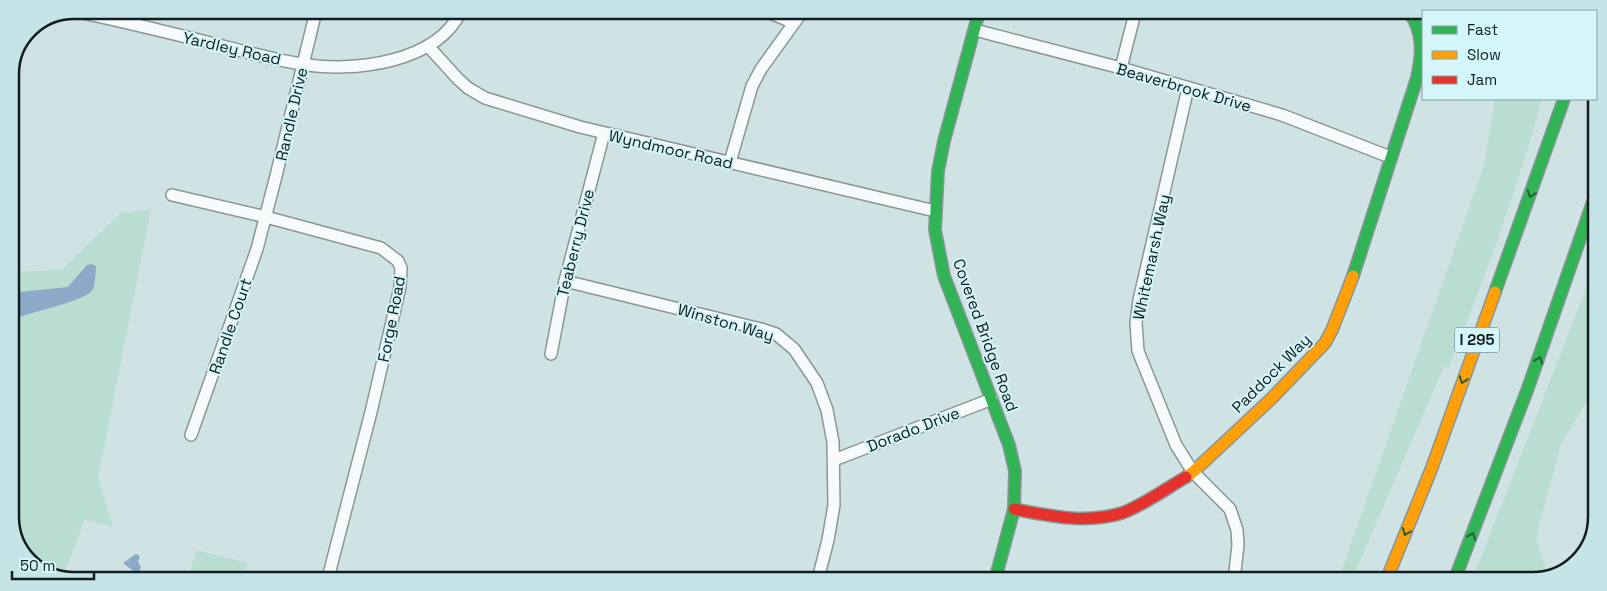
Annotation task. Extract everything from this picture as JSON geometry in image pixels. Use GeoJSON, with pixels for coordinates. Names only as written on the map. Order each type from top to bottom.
{"type":"FeatureCollection","features":[{"type":"Feature","properties":{"kind":"main road","name":"Covered Bridge Road"},"geometry":{"type":"LineString","coordinates":[[977,19],[944,141],[938,171],[935,230],[944,276],[1009,445],[1015,471],[1014,509],[997,572]]}},
{"type":"Feature","properties":{"kind":"main road","name":"Paddock Way"},"geometry":{"type":"LineString","coordinates":[[1014,509],[1054,517],[1089,520],[1122,513],[1155,496],[1193,472],[1278,392],[1325,343],[1351,281],[1417,78],[1421,58],[1421,38],[1414,19]]}},
{"type":"Feature","properties":{"kind":"main road"},"geometry":{"type":"LineString","coordinates":[[1540,168],[1559,100]]}},
{"type":"Feature","properties":{"kind":"main road","name":"I 295"},"geometry":{"type":"LineString","coordinates":[[1390,572],[1431,470],[1564,100]]}},
{"type":"Feature","properties":{"kind":"main road"},"geometry":{"type":"LineString","coordinates":[[1458,572],[1551,329],[1588,217]]}},
{"type":"Feature","properties":{"kind":"street","name":"Yardley Road"},"geometry":{"type":"LineString","coordinates":[[111,19],[303,65],[349,67],[392,60],[428,46],[450,29],[456,19]]}},
{"type":"Feature","properties":{"kind":"street","name":"Randle Drive"},"geometry":{"type":"LineString","coordinates":[[266,217],[314,19]]}},
{"type":"Feature","properties":{"kind":"street"},"geometry":{"type":"LineString","coordinates":[[785,19],[794,23]]}},
{"type":"Feature","properties":{"kind":"street"},"geometry":{"type":"LineString","coordinates":[[730,162],[752,86],[761,69],[797,19]]}},
{"type":"Feature","properties":{"kind":"street"},"geometry":{"type":"LineString","coordinates":[[1121,68],[1133,19]]}},
{"type":"Feature","properties":{"kind":"street","name":"Beaverbrook Drive"},"geometry":{"type":"LineString","coordinates":[[974,30],[1121,68],[1282,115],[1390,157]]}},
{"type":"Feature","properties":{"kind":"street","name":"Wyndmoor Road"},"geometry":{"type":"LineString","coordinates":[[428,46],[458,79],[468,88],[485,98],[580,127],[935,212]]}},
{"type":"Feature","properties":{"kind":"street","name":"Whitemarsh Way"},"geometry":{"type":"LineString","coordinates":[[1188,88],[1139,300],[1136,323],[1137,348],[1176,446],[1193,472],[1230,509],[1237,530],[1238,545],[1235,572]]}},
{"type":"Feature","properties":{"kind":"street","name":"Teaberry Drive"},"geometry":{"type":"LineString","coordinates":[[550,354],[565,281],[604,132]]}},
{"type":"Feature","properties":{"kind":"street","name":"Forge Road"},"geometry":{"type":"LineString","coordinates":[[172,195],[266,217],[381,248],[398,261],[401,268],[400,286],[371,412],[330,572]]}},
{"type":"Feature","properties":{"kind":"street","name":"Randle Court"},"geometry":{"type":"LineString","coordinates":[[192,435],[257,249],[266,217]]}},
{"type":"Feature","properties":{"kind":"street","name":"Winston Way"},"geometry":{"type":"LineString","coordinates":[[565,281],[761,329],[776,334],[794,349],[816,382],[827,410],[833,442],[834,504],[820,572]]}},
{"type":"Feature","properties":{"kind":"street","name":"Dorado Drive"},"geometry":{"type":"LineString","coordinates":[[834,460],[992,399]]}},
{"type":"Feature","properties":{"kind":"green space"},"geometry":{"type":"Polygon","coordinates":[[[1495,100],[1542,100],[1499,235],[1448,369],[1445,364],[1355,572],[1341,572],[1484,165],[1495,100]]]}},
{"type":"Feature","properties":{"kind":"green space"},"geometry":{"type":"Polygon","coordinates":[[[151,209],[98,478],[113,527],[85,519],[65,571],[63,571],[50,567],[40,561],[30,551],[24,541],[20,528],[19,272],[61,270],[121,213],[151,209]]]}},
{"type":"Feature","properties":{"kind":"green space"},"geometry":{"type":"Polygon","coordinates":[[[1588,281],[1588,400],[1561,444],[1536,538],[1546,570],[1476,572],[1588,281]]]}},
{"type":"Feature","properties":{"kind":"green space"},"geometry":{"type":"Polygon","coordinates":[[[196,550],[248,563],[246,572],[190,572],[196,550]]]}},
{"type":"Feature","properties":{"kind":"water"},"geometry":{"type":"Polygon","coordinates":[[[87,265],[96,266],[93,289],[88,294],[19,318],[19,292],[68,287],[87,265]]]}},
{"type":"Feature","properties":{"kind":"water"},"geometry":{"type":"Polygon","coordinates":[[[136,554],[140,556],[138,562],[141,567],[139,572],[134,572],[123,563],[136,554]]]}},
{"type":"Feature","properties":{"kind":"traffic: fast"},"geometry":{"type":"LineString","coordinates":[[977,19],[944,141],[938,171],[935,230],[944,276],[1009,445],[1015,471],[1014,509],[997,572]]}},
{"type":"Feature","properties":{"kind":"traffic: fast"},"geometry":{"type":"LineString","coordinates":[[1353,276],[1417,78],[1421,44],[1414,19]]}},
{"type":"Feature","properties":{"kind":"traffic: fast"},"geometry":{"type":"LineString","coordinates":[[1495,292],[1564,100]]}},
{"type":"Feature","properties":{"kind":"traffic: fast"},"geometry":{"type":"LineString","coordinates":[[1457,572],[1528,388],[1588,216]]}},
{"type":"Feature","properties":{"kind":"traffic: slow"},"geometry":{"type":"LineString","coordinates":[[1186,477],[1272,398],[1325,343],[1353,276]]}},
{"type":"Feature","properties":{"kind":"traffic: slow"},"geometry":{"type":"LineString","coordinates":[[1390,572],[1431,470],[1495,292]]}},
{"type":"Feature","properties":{"kind":"traffic: jam"},"geometry":{"type":"LineString","coordinates":[[1014,509],[1068,518],[1108,516],[1122,513],[1138,506],[1186,477]]}}]}
